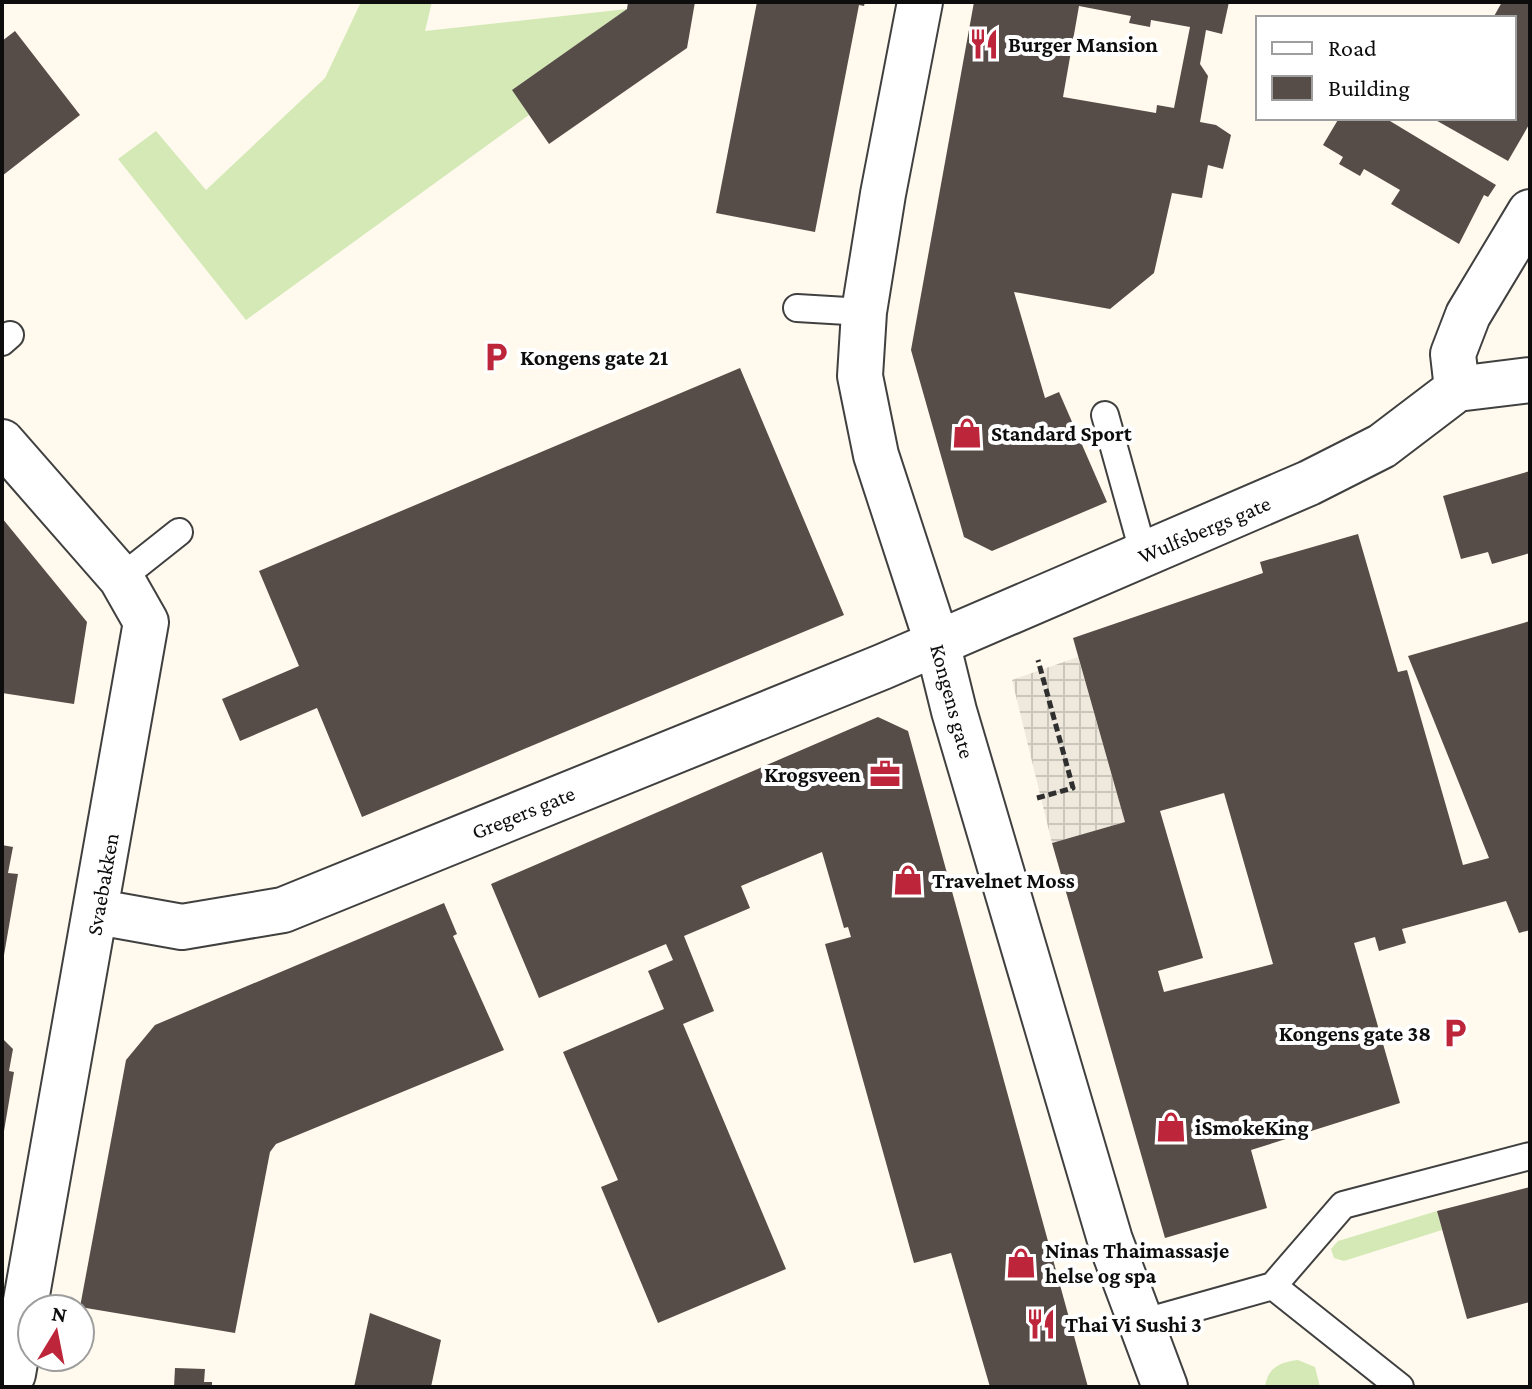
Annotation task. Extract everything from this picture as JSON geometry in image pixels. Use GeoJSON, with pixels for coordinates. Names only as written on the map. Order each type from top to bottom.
{"type":"FeatureCollection","features":[{"type":"Feature","properties":{"kind":"street","name":"Kongens gate"},"geometry":{"type":"LineString","coordinates":[[920,2],[864,312],[860,376],[876,455],[937,642],[954,711],[1110,1240],[1165,1387]]}},
{"type":"Feature","properties":{"kind":"street"},"geometry":{"type":"LineString","coordinates":[[1530,212],[1468,315],[1453,354],[1457,389],[1530,380]]}},
{"type":"Feature","properties":{"kind":"street","name":"Wulfsbergs gate"},"geometry":{"type":"LineString","coordinates":[[937,642],[1309,483],[1382,446],[1457,389]]}},
{"type":"Feature","properties":{"kind":"street","name":"Svaebakken"},"geometry":{"type":"LineString","coordinates":[[2,442],[121,578],[146,622],[98,912],[8,1375]]}},
{"type":"Feature","properties":{"kind":"street","name":"Gregers gate"},"geometry":{"type":"LineString","coordinates":[[98,912],[182,927],[283,910],[937,642]]}},
{"type":"Feature","properties":{"kind":"street"},"geometry":{"type":"LineString","coordinates":[[1141,1323],[1199,1387]]}},
{"type":"Feature","properties":{"kind":"lane"},"geometry":{"type":"LineString","coordinates":[[797,308],[864,312]]}},
{"type":"Feature","properties":{"kind":"lane"},"geometry":{"type":"LineString","coordinates":[[1105,415],[1144,555]]}},
{"type":"Feature","properties":{"kind":"lane"},"geometry":{"type":"LineString","coordinates":[[121,578],[179,532]]}},
{"type":"Feature","properties":{"kind":"lane"},"geometry":{"type":"LineString","coordinates":[[1141,1323],[1273,1286],[1343,1205],[1530,1156]]}},
{"type":"Feature","properties":{"kind":"lane"},"geometry":{"type":"LineString","coordinates":[[1273,1286],[1400,1387]]}},
{"type":"Feature","properties":{"kind":"path"},"geometry":{"type":"LineString","coordinates":[[1032,800],[1073,788],[1041,671]]}},
{"type":"Feature","properties":{"kind":"green space"},"geometry":{"type":"Polygon","coordinates":[[[361,2],[432,2],[425,31],[627,9],[513,90],[529,115],[246,320],[118,159],[156,131],[206,190],[325,78],[361,2]]]}},
{"type":"Feature","properties":{"kind":"green space"},"geometry":{"type":"Polygon","coordinates":[[[1437,1211],[1442,1230],[1344,1261],[1334,1258],[1331,1249],[1338,1241],[1437,1211]]]}},
{"type":"Feature","properties":{"kind":"green space"},"geometry":{"type":"Polygon","coordinates":[[[1298,1360],[1315,1367],[1320,1387],[1265,1387],[1268,1375],[1276,1367],[1298,1360]]]}},
{"type":"Feature","properties":{"kind":"shaded area"},"geometry":{"type":"Polygon","coordinates":[[[1078,657],[1125,822],[1052,843],[1012,680],[1078,657]]]}},
{"type":"Feature","properties":{"kind":"building"},"geometry":{"type":"Polygon","coordinates":[[[628,2],[695,2],[687,48],[549,144],[512,90],[627,9],[628,2]]]}},
{"type":"Feature","properties":{"kind":"building"},"geometry":{"type":"Polygon","coordinates":[[[757,2],[865,2],[864,6],[859,5],[815,232],[716,213],[757,2]]]}},
{"type":"Feature","properties":{"kind":"building"},"geometry":{"type":"Polygon","coordinates":[[[974,2],[1229,2],[1222,34],[1206,30],[1200,64],[1208,76],[1200,122],[1216,125],[1231,135],[1223,169],[1208,165],[1202,198],[1172,193],[1154,273],[1110,309],[1014,292],[1045,398],[1059,392],[1107,502],[992,551],[964,537],[911,350],[974,2]],[[1079,6],[1063,97],[1156,113],[1157,105],[1174,108],[1190,27],[1151,20],[1150,27],[1129,23],[1131,16],[1079,6]]]}},
{"type":"Feature","properties":{"kind":"building"},"geometry":{"type":"Polygon","coordinates":[[[1502,2],[1530,2],[1530,123],[1508,161],[1436,120],[1516,120],[1516,16],[1494,16],[1502,2]]]}},
{"type":"Feature","properties":{"kind":"building"},"geometry":{"type":"Polygon","coordinates":[[[15,31],[80,115],[2,176],[2,41],[15,31]]]}},
{"type":"Feature","properties":{"kind":"building"},"geometry":{"type":"Polygon","coordinates":[[[1338,120],[1388,120],[1496,185],[1488,197],[1484,195],[1459,244],[1391,204],[1400,190],[1364,169],[1360,176],[1339,164],[1343,157],[1323,145],[1338,120]]]}},
{"type":"Feature","properties":{"kind":"building"},"geometry":{"type":"Polygon","coordinates":[[[740,368],[844,615],[362,817],[317,708],[240,741],[222,699],[299,666],[259,571],[740,368]]]}},
{"type":"Feature","properties":{"kind":"building"},"geometry":{"type":"Polygon","coordinates":[[[1530,471],[1530,553],[1492,564],[1488,552],[1461,559],[1443,496],[1530,471]]]}},
{"type":"Feature","properties":{"kind":"building"},"geometry":{"type":"Polygon","coordinates":[[[2,518],[87,622],[74,704],[2,693],[2,518]]]}},
{"type":"Feature","properties":{"kind":"building"},"geometry":{"type":"Polygon","coordinates":[[[1358,534],[1398,672],[1407,670],[1463,865],[1489,858],[1408,656],[1530,621],[1530,930],[1519,933],[1506,901],[1402,929],[1406,943],[1379,951],[1375,937],[1354,943],[1400,1103],[1251,1150],[1267,1208],[1165,1238],[1052,843],[1125,822],[1073,638],[1263,573],[1260,562],[1358,534]],[[1224,793],[1160,811],[1203,958],[1158,971],[1164,992],[1273,964],[1224,793]]]}},
{"type":"Feature","properties":{"kind":"building"},"geometry":{"type":"Polygon","coordinates":[[[878,717],[908,731],[1088,1387],[990,1387],[951,1253],[914,1263],[825,944],[851,937],[848,927],[844,928],[822,852],[741,886],[750,908],[684,936],[714,1011],[683,1024],[786,1269],[658,1323],[601,1187],[618,1180],[563,1052],[664,1009],[648,971],[673,960],[666,944],[539,998],[491,884],[878,717]]]}},
{"type":"Feature","properties":{"kind":"building"},"geometry":{"type":"Polygon","coordinates":[[[2,845],[13,847],[8,873],[18,874],[4,955],[2,845]]]}},
{"type":"Feature","properties":{"kind":"building"},"geometry":{"type":"Polygon","coordinates":[[[444,903],[457,934],[453,936],[504,1050],[276,1144],[270,1152],[235,1333],[96,1310],[96,1293],[83,1293],[126,1060],[155,1025],[444,903]]]}},
{"type":"Feature","properties":{"kind":"building"},"geometry":{"type":"Polygon","coordinates":[[[2,1038],[13,1049],[9,1071],[14,1072],[4,1131],[2,1038]]]}},
{"type":"Feature","properties":{"kind":"building"},"geometry":{"type":"Polygon","coordinates":[[[1530,1187],[1530,1302],[1467,1319],[1437,1211],[1530,1187]]]}},
{"type":"Feature","properties":{"kind":"building"},"geometry":{"type":"Polygon","coordinates":[[[370,1313],[441,1340],[431,1387],[354,1387],[370,1313]]]}},
{"type":"Feature","properties":{"kind":"building"},"geometry":{"type":"Polygon","coordinates":[[[175,1368],[205,1369],[204,1382],[212,1382],[212,1387],[174,1387],[175,1368]]]}},
{"type":"Feature","properties":{"kind":"place","name":"Burger Mansion"},"geometry":{"type":"Point","coordinates":[984,44]}},
{"type":"Feature","properties":{"kind":"place","name":"Kongens gate 21"},"geometry":{"type":"Point","coordinates":[496,357]}},
{"type":"Feature","properties":{"kind":"place","name":"Standard Sport"},"geometry":{"type":"Point","coordinates":[967,433]}},
{"type":"Feature","properties":{"kind":"place","name":"Krogsveen"},"geometry":{"type":"Point","coordinates":[885,774]}},
{"type":"Feature","properties":{"kind":"place","name":"Travelnet Moss"},"geometry":{"type":"Point","coordinates":[908,880]}},
{"type":"Feature","properties":{"kind":"place","name":"Kongens gate 38"},"geometry":{"type":"Point","coordinates":[1455,1033]}},
{"type":"Feature","properties":{"kind":"place","name":"iSmokeKing"},"geometry":{"type":"Point","coordinates":[1171,1127]}},
{"type":"Feature","properties":{"kind":"place","name":"Ninas Thaimassasje helse og spa"},"geometry":{"type":"Point","coordinates":[1021,1263]}},
{"type":"Feature","properties":{"kind":"place","name":"Thai Vi Sushi 3"},"geometry":{"type":"Point","coordinates":[1041,1324]}}]}
